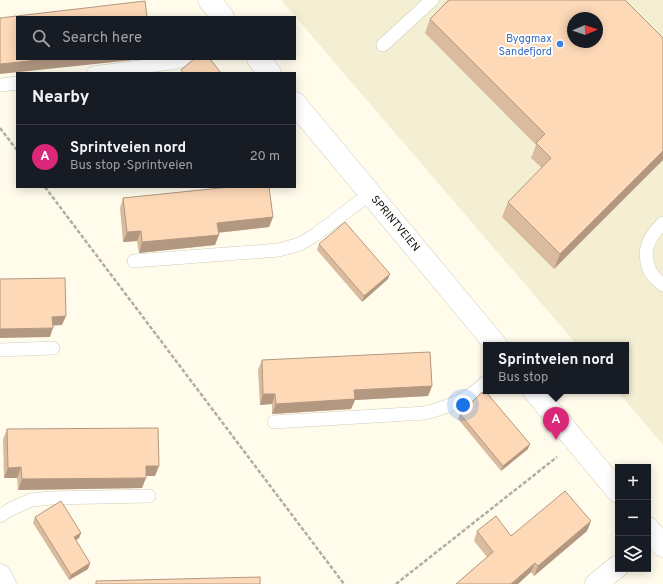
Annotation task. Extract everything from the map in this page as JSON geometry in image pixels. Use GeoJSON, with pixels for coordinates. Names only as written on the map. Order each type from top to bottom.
{"type":"FeatureCollection","features":[{"type":"Feature","properties":{"kind":"street"},"geometry":{"type":"LineString","coordinates":[[209,0],[222,16]]}},
{"type":"Feature","properties":{"kind":"street"},"geometry":{"type":"LineString","coordinates":[[259,60],[269,72]]}},
{"type":"Feature","properties":{"kind":"street","name":"SPRINTVEIEN"},"geometry":{"type":"LineString","coordinates":[[296,103],[494,342]]}},
{"type":"Feature","properties":{"kind":"street"},"geometry":{"type":"LineString","coordinates":[[537,394],[615,488]]}},
{"type":"Feature","properties":{"kind":"street"},"geometry":{"type":"LineString","coordinates":[[596,584],[615,568]]}},
{"type":"Feature","properties":{"kind":"street"},"geometry":{"type":"LineString","coordinates":[[0,575],[5,584]]}},
{"type":"Feature","properties":{"kind":"lane"},"geometry":{"type":"LineString","coordinates":[[383,45],[432,0]]}},
{"type":"Feature","properties":{"kind":"lane"},"geometry":{"type":"LineString","coordinates":[[101,72],[178,62],[183,60]]}},
{"type":"Feature","properties":{"kind":"lane"},"geometry":{"type":"LineString","coordinates":[[2,85],[16,83]]}},
{"type":"Feature","properties":{"kind":"lane"},"geometry":{"type":"LineString","coordinates":[[134,261],[279,250],[300,244],[315,235],[371,193]]}},
{"type":"Feature","properties":{"kind":"lane"},"geometry":{"type":"LineString","coordinates":[[663,223],[653,233],[646,251],[650,272],[663,285]]}},
{"type":"Feature","properties":{"kind":"lane"},"geometry":{"type":"LineString","coordinates":[[0,350],[53,348]]}},
{"type":"Feature","properties":{"kind":"lane"},"geometry":{"type":"LineString","coordinates":[[274,422],[425,413],[445,408],[463,400],[483,384]]}},
{"type":"Feature","properties":{"kind":"lane"},"geometry":{"type":"LineString","coordinates":[[0,516],[31,500],[51,498],[149,496]]}},
{"type":"Feature","properties":{"kind":"path"},"geometry":{"type":"LineString","coordinates":[[0,128],[16,149]]}},
{"type":"Feature","properties":{"kind":"path"},"geometry":{"type":"LineString","coordinates":[[46,188],[344,584]]}},
{"type":"Feature","properties":{"kind":"path"},"geometry":{"type":"LineString","coordinates":[[396,584],[577,442]]}},
{"type":"Feature","properties":{"kind":"shaded area"},"geometry":{"type":"Polygon","coordinates":[[[281,0],[663,0],[663,445],[620,394],[629,394],[629,342],[574,342],[281,0]]]}},
{"type":"Feature","properties":{"kind":"building"},"geometry":{"type":"Polygon","coordinates":[[[449,0],[625,0],[663,38],[663,151],[560,254],[508,202],[551,158],[536,143],[545,134],[430,19],[449,0]]]}},
{"type":"Feature","properties":{"kind":"building"},"geometry":{"type":"Polygon","coordinates":[[[145,1],[147,16],[17,16],[145,1]]]}},
{"type":"Feature","properties":{"kind":"building"},"geometry":{"type":"Polygon","coordinates":[[[16,16],[16,60],[38,60],[0,64],[0,18],[16,16]]]}},
{"type":"Feature","properties":{"kind":"building"},"geometry":{"type":"Polygon","coordinates":[[[193,60],[211,60],[220,72],[182,72],[181,70],[193,60]]]}},
{"type":"Feature","properties":{"kind":"building"},"geometry":{"type":"Polygon","coordinates":[[[220,188],[269,188],[273,217],[217,223],[219,235],[142,242],[141,231],[127,232],[123,198],[220,188]]]}},
{"type":"Feature","properties":{"kind":"building"},"geometry":{"type":"Polygon","coordinates":[[[345,222],[390,274],[364,296],[319,244],[345,222]]]}},
{"type":"Feature","properties":{"kind":"building"},"geometry":{"type":"Polygon","coordinates":[[[65,278],[66,316],[52,317],[53,328],[0,329],[0,279],[65,278]]]}},
{"type":"Feature","properties":{"kind":"building"},"geometry":{"type":"Polygon","coordinates":[[[430,352],[432,386],[354,390],[355,399],[276,404],[275,394],[263,394],[262,360],[430,352]]]}},
{"type":"Feature","properties":{"kind":"building"},"geometry":{"type":"Polygon","coordinates":[[[482,392],[483,394],[488,394],[530,444],[503,466],[460,414],[482,392]]]}},
{"type":"Feature","properties":{"kind":"building"},"geometry":{"type":"Polygon","coordinates":[[[158,428],[159,466],[146,466],[146,478],[22,479],[21,467],[8,468],[7,429],[158,428]]]}},
{"type":"Feature","properties":{"kind":"building"},"geometry":{"type":"Polygon","coordinates":[[[565,491],[591,521],[538,566],[535,563],[511,584],[456,584],[493,552],[477,531],[496,516],[511,536],[565,491]]]}},
{"type":"Feature","properties":{"kind":"building"},"geometry":{"type":"Polygon","coordinates":[[[61,501],[81,533],[74,537],[90,563],[71,575],[35,517],[61,501]]]}},
{"type":"Feature","properties":{"kind":"building"},"geometry":{"type":"Polygon","coordinates":[[[260,577],[260,584],[96,584],[96,581],[260,577]]]}},
{"type":"Feature","properties":{"kind":"place","name":"Byggmax Sandefjord"},"geometry":{"type":"Point","coordinates":[560,44]}},
{"type":"Feature","properties":{"kind":"place","name":"Sprintveien nord"},"geometry":{"type":"Point","coordinates":[556,440]}}]}
